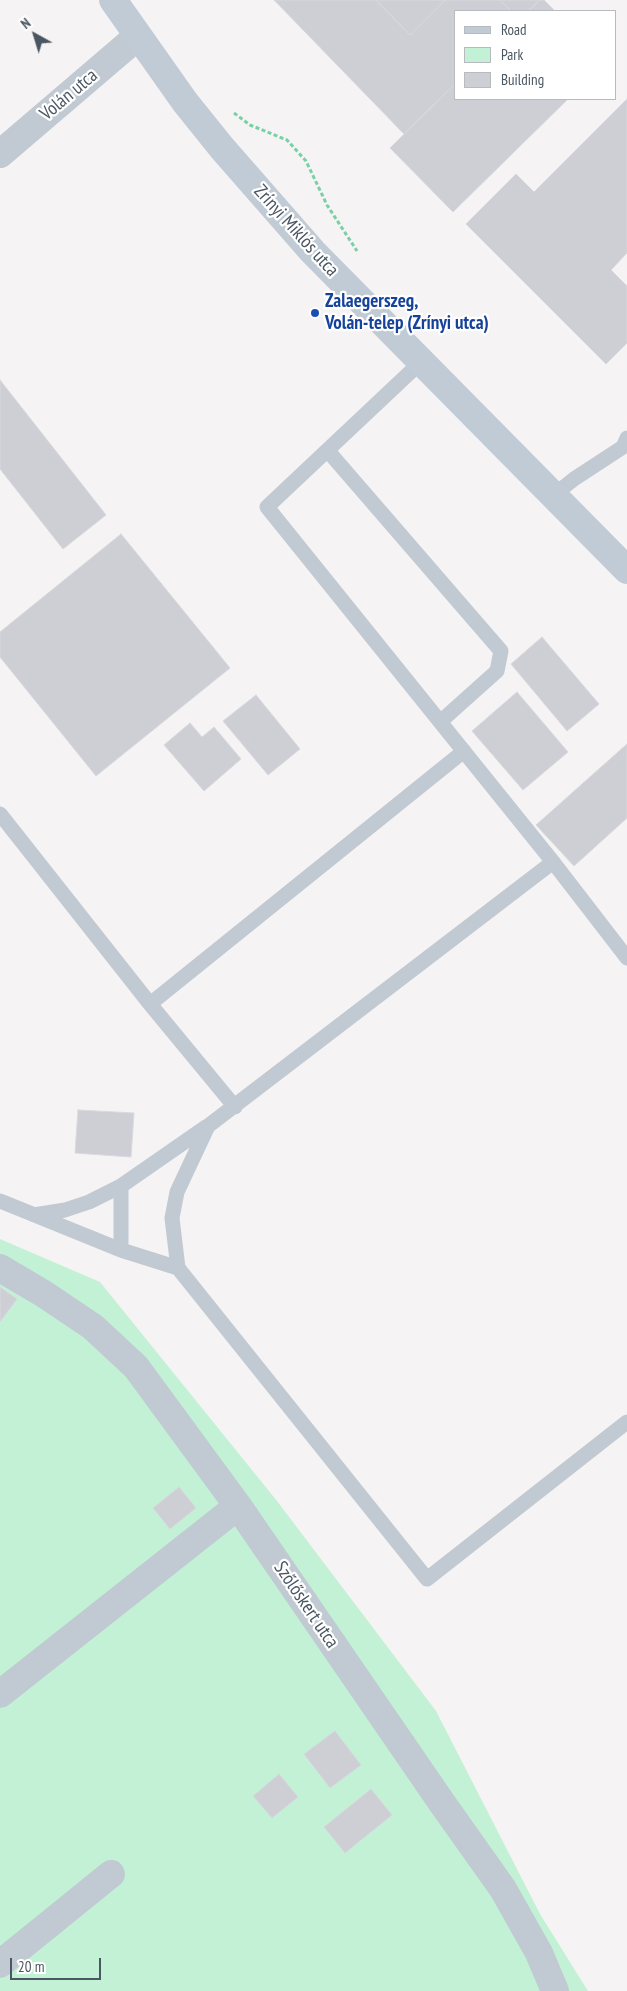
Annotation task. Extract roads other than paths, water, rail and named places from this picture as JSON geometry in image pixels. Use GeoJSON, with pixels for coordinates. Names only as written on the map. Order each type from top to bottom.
{"type":"FeatureCollection","features":[{"type":"Feature","properties":{"kind":"main road","name":"Zrínyi Miklós utca"},"geometry":{"type":"LineString","coordinates":[[114,0],[185,102],[247,177],[314,252],[627,570]]}},
{"type":"Feature","properties":{"kind":"street","name":"Volán utca"},"geometry":{"type":"LineString","coordinates":[[0,154],[138,36]]}},
{"type":"Feature","properties":{"kind":"street","name":"Szőlőskert utca"},"geometry":{"type":"LineString","coordinates":[[0,1268],[93,1326],[136,1367],[238,1506],[503,1889],[539,1953],[555,1991]]}},
{"type":"Feature","properties":{"kind":"street"},"geometry":{"type":"LineString","coordinates":[[0,1694],[238,1506]]}},
{"type":"Feature","properties":{"kind":"street"},"geometry":{"type":"LineString","coordinates":[[0,1964],[111,1874]]}},
{"type":"Feature","properties":{"kind":"lane"},"geometry":{"type":"LineString","coordinates":[[421,362],[267,507],[553,862],[627,958]]}},
{"type":"Feature","properties":{"kind":"lane"},"geometry":{"type":"LineString","coordinates":[[554,495],[574,479],[626,446]]}},
{"type":"Feature","properties":{"kind":"lane"},"geometry":{"type":"LineString","coordinates":[[328,451],[501,651],[498,671],[440,722]]}},
{"type":"Feature","properties":{"kind":"lane"},"geometry":{"type":"LineString","coordinates":[[150,1004],[464,751]]}},
{"type":"Feature","properties":{"kind":"lane"},"geometry":{"type":"LineString","coordinates":[[0,814],[5,830],[235,1107]]}},
{"type":"Feature","properties":{"kind":"lane"},"geometry":{"type":"LineString","coordinates":[[34,1215],[65,1210],[89,1202],[121,1186],[235,1107],[553,862]]}},
{"type":"Feature","properties":{"kind":"lane"},"geometry":{"type":"LineString","coordinates":[[208,1126],[177,1192],[173,1209],[172,1218],[178,1268],[427,1580],[627,1422]]}},
{"type":"Feature","properties":{"kind":"lane"},"geometry":{"type":"LineString","coordinates":[[121,1186],[121,1250]]}},
{"type":"Feature","properties":{"kind":"lane"},"geometry":{"type":"LineString","coordinates":[[0,1200],[121,1250],[178,1268]]}},
{"type":"Feature","properties":{"kind":"place","name":"Zalaegerszeg, Volán-telep (Zrínyi utca)"},"geometry":{"type":"Point","coordinates":[315,313]}}]}
